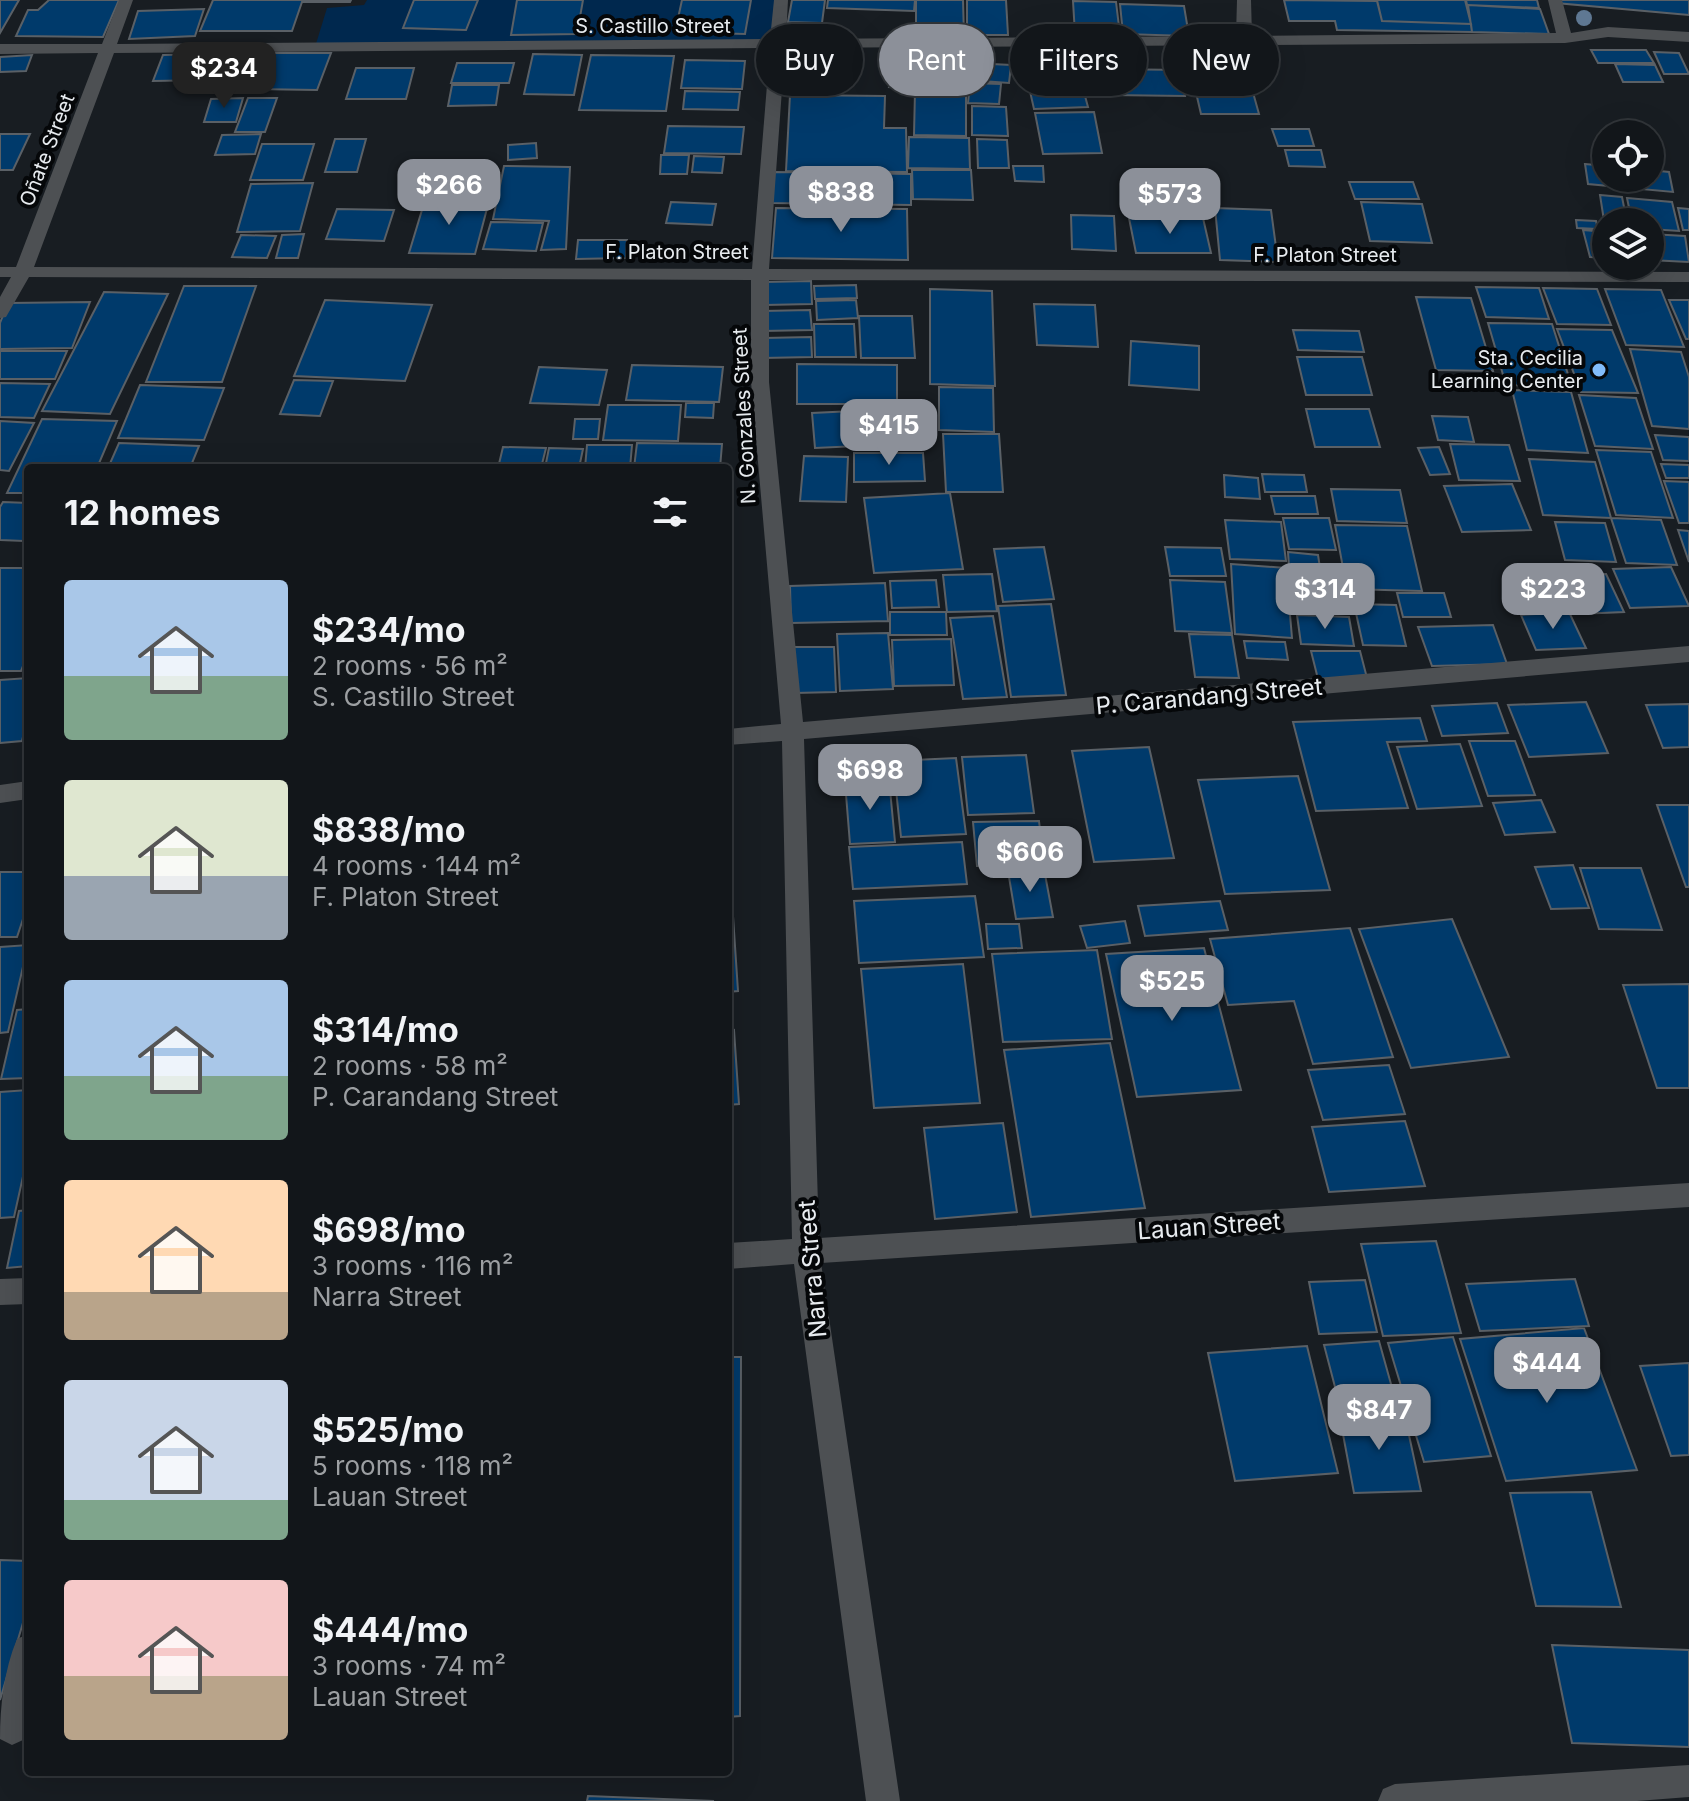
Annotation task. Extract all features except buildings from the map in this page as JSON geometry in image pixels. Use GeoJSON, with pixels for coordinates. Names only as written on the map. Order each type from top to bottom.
{"type":"FeatureCollection","features":[{"type":"Feature","properties":{"kind":"street","name":"Oñate Street"},"geometry":{"type":"LineString","coordinates":[[0,313],[23,272],[126,0]]}},
{"type":"Feature","properties":{"kind":"street","name":"N. Gonzales Street"},"geometry":{"type":"LineString","coordinates":[[780,24],[781,0]]}},
{"type":"Feature","properties":{"kind":"street"},"geometry":{"type":"LineString","coordinates":[[1244,0],[1244,24]]}},
{"type":"Feature","properties":{"kind":"street"},"geometry":{"type":"LineString","coordinates":[[1555,0],[1565,38]]}},
{"type":"Feature","properties":{"kind":"street","name":"S. Castillo Street"},"geometry":{"type":"LineString","coordinates":[[1279,39],[1565,38],[1608,32],[1689,37]]}},
{"type":"Feature","properties":{"kind":"street","name":"S. Castillo Street"},"geometry":{"type":"LineString","coordinates":[[863,44],[1163,40]]}},
{"type":"Feature","properties":{"kind":"street","name":"S. Castillo Street"},"geometry":{"type":"LineString","coordinates":[[0,49],[756,45]]}},
{"type":"Feature","properties":{"kind":"street","name":"N. Gonzales Street"},"geometry":{"type":"LineString","coordinates":[[775,96],[760,275],[760,382],[793,733]]}},
{"type":"Feature","properties":{"kind":"street","name":"F. Platon Street"},"geometry":{"type":"LineString","coordinates":[[0,272],[1689,277]]}},
{"type":"Feature","properties":{"kind":"street","name":"P. Carandang Street"},"geometry":{"type":"LineString","coordinates":[[732,737],[1689,654]]}},
{"type":"Feature","properties":{"kind":"street","name":"Narra Street"},"geometry":{"type":"LineString","coordinates":[[793,733],[806,1251],[883,1801]]}},
{"type":"Feature","properties":{"kind":"street"},"geometry":{"type":"LineString","coordinates":[[0,794],[24,791]]}},
{"type":"Feature","properties":{"kind":"street","name":"Lauan Street"},"geometry":{"type":"LineString","coordinates":[[732,1256],[1689,1195]]}},
{"type":"Feature","properties":{"kind":"street"},"geometry":{"type":"LineString","coordinates":[[0,1292],[24,1291]]}},
{"type":"Feature","properties":{"kind":"street"},"geometry":{"type":"LineString","coordinates":[[12,1729],[24,1670]]}},
{"type":"Feature","properties":{"kind":"street"},"geometry":{"type":"LineString","coordinates":[[1395,1801],[1689,1781]]}},
{"type":"Feature","properties":{"kind":"shaded area"},"geometry":{"type":"Polygon","coordinates":[[[367,0],[781,0],[780,24],[756,24],[756,45],[315,47],[327,8],[364,5],[367,0]]]}},
{"type":"Feature","properties":{"kind":"place","name":"Sta. Cecilia Learning Center"},"geometry":{"type":"Point","coordinates":[1599,370]}}]}
